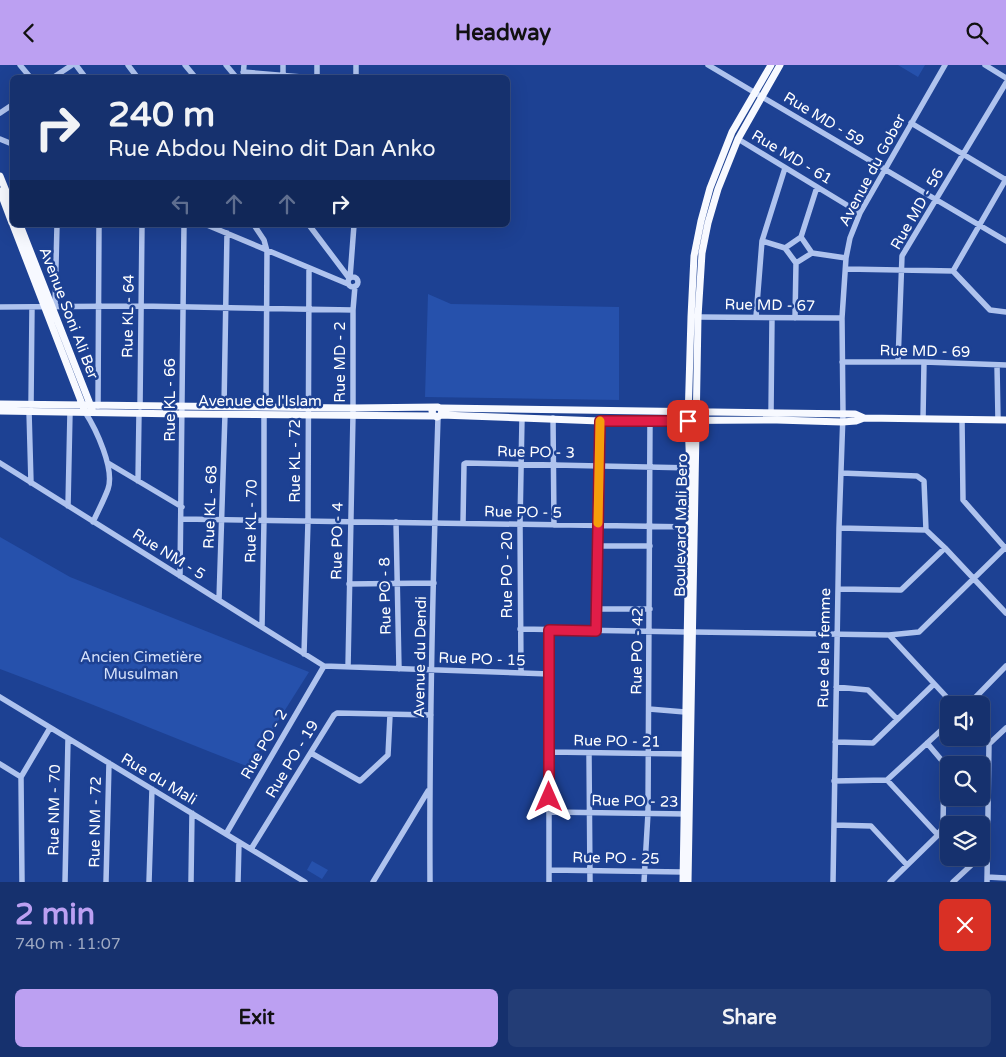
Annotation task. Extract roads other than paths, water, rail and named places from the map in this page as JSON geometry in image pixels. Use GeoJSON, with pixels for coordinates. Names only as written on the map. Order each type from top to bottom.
{"type":"FeatureCollection","features":[{"type":"Feature","properties":{"kind":"main road","name":"Boulevard Mali Bero"},"geometry":{"type":"LineString","coordinates":[[688,882],[687,814],[693,468],[697,420],[693,411],[696,297],[708,223],[718,189],[771,65]]}},
{"type":"Feature","properties":{"kind":"main road","name":"Boulevard Mali Bero"},"geometry":{"type":"LineString","coordinates":[[693,468],[688,421],[693,411],[698,317],[694,256],[710,188],[732,132],[780,65]]}},
{"type":"Feature","properties":{"kind":"main road"},"geometry":{"type":"LineString","coordinates":[[0,176],[10,202]]}},
{"type":"Feature","properties":{"kind":"main road","name":"Avenue Soni Ali Ber"},"geometry":{"type":"LineString","coordinates":[[0,191],[10,216]]}},
{"type":"Feature","properties":{"kind":"main road","name":"Avenue Soni Ali Ber"},"geometry":{"type":"LineString","coordinates":[[14,227],[50,306]]}},
{"type":"Feature","properties":{"kind":"main road","name":"Avenue Soni Ali Ber"},"geometry":{"type":"LineString","coordinates":[[21,227],[90,408]]}},
{"type":"Feature","properties":{"kind":"main road"},"geometry":{"type":"LineString","coordinates":[[0,404],[30,408],[90,408]]}},
{"type":"Feature","properties":{"kind":"main road","name":"Avenue de l'Islam"},"geometry":{"type":"LineString","coordinates":[[90,408],[224,411],[266,407],[307,411],[438,413],[693,411],[754,416]]}},
{"type":"Feature","properties":{"kind":"main road"},"geometry":{"type":"LineString","coordinates":[[0,411],[30,408]]}},
{"type":"Feature","properties":{"kind":"main road","name":"Avenue de l'Islam"},"geometry":{"type":"LineString","coordinates":[[224,411],[264,415],[307,411]]}},
{"type":"Feature","properties":{"kind":"main road","name":"Avenue de l'Islam"},"geometry":{"type":"LineString","coordinates":[[438,413],[600,421],[688,421],[754,416]]}},
{"type":"Feature","properties":{"kind":"main road"},"geometry":{"type":"LineString","coordinates":[[754,416],[843,418],[855,414],[864,418],[1006,420]]}},
{"type":"Feature","properties":{"kind":"main road","name":"Boulevard Mali Bero"},"geometry":{"type":"LineString","coordinates":[[683,882],[687,814],[684,754],[685,711],[690,632]]}},
{"type":"Feature","properties":{"kind":"street"},"geometry":{"type":"LineString","coordinates":[[20,65],[28,75]]}},
{"type":"Feature","properties":{"kind":"street"},"geometry":{"type":"LineString","coordinates":[[57,75],[72,65]]}},
{"type":"Feature","properties":{"kind":"street"},"geometry":{"type":"LineString","coordinates":[[185,65],[193,75]]}},
{"type":"Feature","properties":{"kind":"street"},"geometry":{"type":"LineString","coordinates":[[226,65],[234,75]]}},
{"type":"Feature","properties":{"kind":"street"},"geometry":{"type":"LineString","coordinates":[[243,75],[244,65]]}},
{"type":"Feature","properties":{"kind":"street","name":"Rue MD - 59"},"geometry":{"type":"LineString","coordinates":[[708,65],[1006,241]]}},
{"type":"Feature","properties":{"kind":"street","name":"Avenue du Gober"},"geometry":{"type":"LineString","coordinates":[[843,418],[842,318],[846,258],[850,238],[860,213],[884,169],[945,65]]}},
{"type":"Feature","properties":{"kind":"street"},"geometry":{"type":"LineString","coordinates":[[985,65],[1006,78]]}},
{"type":"Feature","properties":{"kind":"street","name":"Rue MD - 56"},"geometry":{"type":"LineString","coordinates":[[898,362],[902,256],[1006,83]]}},
{"type":"Feature","properties":{"kind":"street"},"geometry":{"type":"LineString","coordinates":[[911,123],[1006,179],[953,271]]}},
{"type":"Feature","properties":{"kind":"street","name":"Rue MD - 61"},"geometry":{"type":"LineString","coordinates":[[738,139],[860,213]]}},
{"type":"Feature","properties":{"kind":"street"},"geometry":{"type":"LineString","coordinates":[[756,317],[762,241],[785,168]]}},
{"type":"Feature","properties":{"kind":"street"},"geometry":{"type":"LineString","coordinates":[[786,248],[801,237],[817,187]]}},
{"type":"Feature","properties":{"kind":"street"},"geometry":{"type":"LineString","coordinates":[[50,306],[56,227]]}},
{"type":"Feature","properties":{"kind":"street"},"geometry":{"type":"LineString","coordinates":[[93,522],[109,488],[108,463],[90,420],[98,306],[99,227]]}},
{"type":"Feature","properties":{"kind":"street","name":"Rue KL - 64"},"geometry":{"type":"LineString","coordinates":[[138,481],[142,227]]}},
{"type":"Feature","properties":{"kind":"street","name":"Rue KL - 66"},"geometry":{"type":"LineString","coordinates":[[180,576],[184,227]]}},
{"type":"Feature","properties":{"kind":"street"},"geometry":{"type":"LineString","coordinates":[[212,227],[337,279],[351,281]]}},
{"type":"Feature","properties":{"kind":"street"},"geometry":{"type":"LineString","coordinates":[[255,227],[264,240],[267,251],[266,407]]}},
{"type":"Feature","properties":{"kind":"street"},"geometry":{"type":"LineString","coordinates":[[311,227],[351,281]]}},
{"type":"Feature","properties":{"kind":"street","name":"Rue MD - 2"},"geometry":{"type":"LineString","coordinates":[[351,281],[354,227]]}},
{"type":"Feature","properties":{"kind":"street","name":"Rue KL - 68"},"geometry":{"type":"LineString","coordinates":[[219,601],[226,233]]}},
{"type":"Feature","properties":{"kind":"street"},"geometry":{"type":"LineString","coordinates":[[801,237],[812,253]]}},
{"type":"Feature","properties":{"kind":"street"},"geometry":{"type":"LineString","coordinates":[[762,241],[786,248],[796,263],[795,318]]}},
{"type":"Feature","properties":{"kind":"street","name":"Rue MD - 2"},"geometry":{"type":"LineString","coordinates":[[353,251],[351,261],[353,412]]}},
{"type":"Feature","properties":{"kind":"street"},"geometry":{"type":"LineString","coordinates":[[796,263],[812,253],[846,258]]}},
{"type":"Feature","properties":{"kind":"street"},"geometry":{"type":"LineString","coordinates":[[340,266],[351,261]]}},
{"type":"Feature","properties":{"kind":"street","name":"Rue KL - 72"},"geometry":{"type":"LineString","coordinates":[[304,654],[308,521],[309,268]]}},
{"type":"Feature","properties":{"kind":"street"},"geometry":{"type":"LineString","coordinates":[[846,269],[953,271],[990,310],[1006,312]]}},
{"type":"Feature","properties":{"kind":"street"},"geometry":{"type":"LineString","coordinates":[[0,307],[140,306],[353,309]]}},
{"type":"Feature","properties":{"kind":"street"},"geometry":{"type":"LineString","coordinates":[[31,483],[32,307]]}},
{"type":"Feature","properties":{"kind":"street","name":"Rue MD - 67"},"geometry":{"type":"LineString","coordinates":[[698,317],[842,318]]}},
{"type":"Feature","properties":{"kind":"street"},"geometry":{"type":"LineString","coordinates":[[772,318],[775,415]]}},
{"type":"Feature","properties":{"kind":"street","name":"Rue MD - 69"},"geometry":{"type":"LineString","coordinates":[[842,362],[1006,365]]}},
{"type":"Feature","properties":{"kind":"street"},"geometry":{"type":"LineString","coordinates":[[923,419],[924,362]]}},
{"type":"Feature","properties":{"kind":"street"},"geometry":{"type":"LineString","coordinates":[[997,365],[998,420]]}},
{"type":"Feature","properties":{"kind":"street"},"geometry":{"type":"LineString","coordinates":[[68,506],[70,409]]}},
{"type":"Feature","properties":{"kind":"street","name":"Rue PO - 4"},"geometry":{"type":"LineString","coordinates":[[348,667],[353,412]]}},
{"type":"Feature","properties":{"kind":"street","name":"Avenue du Dendi"},"geometry":{"type":"LineString","coordinates":[[430,882],[434,523],[438,413]]}},
{"type":"Feature","properties":{"kind":"street","name":"Rue KL - 70"},"geometry":{"type":"LineString","coordinates":[[262,627],[264,415]]}},
{"type":"Feature","properties":{"kind":"street","name":"Rue PO - 20"},"geometry":{"type":"LineString","coordinates":[[520,673],[522,417]]}},
{"type":"Feature","properties":{"kind":"street"},"geometry":{"type":"LineString","coordinates":[[553,418],[554,525]]}},
{"type":"Feature","properties":{"kind":"street","name":"Rue de la femme"},"geometry":{"type":"LineString","coordinates":[[833,882],[840,473],[843,418]]}},
{"type":"Feature","properties":{"kind":"street"},"geometry":{"type":"LineString","coordinates":[[520,629],[837,635],[889,635],[919,632],[1006,548],[963,499],[962,419]]}},
{"type":"Feature","properties":{"kind":"street"},"geometry":{"type":"LineString","coordinates":[[596,631],[600,421]]}},
{"type":"Feature","properties":{"kind":"street","name":"Rue PO - 42"},"geometry":{"type":"LineString","coordinates":[[644,882],[648,813],[650,421]]}},
{"type":"Feature","properties":{"kind":"street","name":"Rue NM - 5"},"geometry":{"type":"LineString","coordinates":[[0,463],[324,666]]}},
{"type":"Feature","properties":{"kind":"street"},"geometry":{"type":"LineString","coordinates":[[108,463],[182,507]]}},
{"type":"Feature","properties":{"kind":"street","name":"Rue PO - 3"},"geometry":{"type":"LineString","coordinates":[[463,523],[464,464],[466,463],[693,468]]}},
{"type":"Feature","properties":{"kind":"street"},"geometry":{"type":"LineString","coordinates":[[840,473],[920,477],[924,481],[926,530]]}},
{"type":"Feature","properties":{"kind":"street","name":"Rue PO - 5"},"geometry":{"type":"LineString","coordinates":[[181,519],[692,527]]}},
{"type":"Feature","properties":{"kind":"street","name":"Rue PO - 8"},"geometry":{"type":"LineString","coordinates":[[396,522],[399,669]]}},
{"type":"Feature","properties":{"kind":"street"},"geometry":{"type":"LineString","coordinates":[[839,528],[926,530],[946,548],[1006,613]]}},
{"type":"Feature","properties":{"kind":"street"},"geometry":{"type":"LineString","coordinates":[[598,546],[650,546]]}},
{"type":"Feature","properties":{"kind":"street"},"geometry":{"type":"LineString","coordinates":[[838,589],[901,590],[946,548]]}},
{"type":"Feature","properties":{"kind":"street"},"geometry":{"type":"LineString","coordinates":[[349,583],[434,583]]}},
{"type":"Feature","properties":{"kind":"street"},"geometry":{"type":"LineString","coordinates":[[596,609],[650,609]]}},
{"type":"Feature","properties":{"kind":"street"},"geometry":{"type":"LineString","coordinates":[[549,630],[549,882]]}},
{"type":"Feature","properties":{"kind":"street"},"geometry":{"type":"LineString","coordinates":[[889,635],[945,696]]}},
{"type":"Feature","properties":{"kind":"street","name":"Rue PO - 15"},"geometry":{"type":"LineString","coordinates":[[324,666],[549,674]]}},
{"type":"Feature","properties":{"kind":"street","name":"Rue PO - 2"},"geometry":{"type":"LineString","coordinates":[[226,834],[324,666]]}},
{"type":"Feature","properties":{"kind":"street"},"geometry":{"type":"LineString","coordinates":[[977,696],[1006,666]]}},
{"type":"Feature","properties":{"kind":"street"},"geometry":{"type":"LineString","coordinates":[[835,743],[870,744],[876,741],[934,685]]}},
{"type":"Feature","properties":{"kind":"street"},"geometry":{"type":"LineString","coordinates":[[836,687],[868,690],[897,719]]}},
{"type":"Feature","properties":{"kind":"street","name":"Rue du Mali"},"geometry":{"type":"LineString","coordinates":[[0,697],[305,882]]}},
{"type":"Feature","properties":{"kind":"street"},"geometry":{"type":"LineString","coordinates":[[649,709],[685,711]]}},
{"type":"Feature","properties":{"kind":"street","name":"Rue PO - 19"},"geometry":{"type":"LineString","coordinates":[[251,849],[333,716],[337,713],[431,715]]}},
{"type":"Feature","properties":{"kind":"street"},"geometry":{"type":"LineString","coordinates":[[311,753],[360,781],[388,755],[390,715]]}},
{"type":"Feature","properties":{"kind":"street"},"geometry":{"type":"LineString","coordinates":[[22,882],[21,777],[50,728]]}},
{"type":"Feature","properties":{"kind":"street"},"geometry":{"type":"LineString","coordinates":[[990,744],[1006,729]]}},
{"type":"Feature","properties":{"kind":"street"},"geometry":{"type":"LineString","coordinates":[[834,781],[887,781],[940,731]]}},
{"type":"Feature","properties":{"kind":"street","name":"Rue NM - 70"},"geometry":{"type":"LineString","coordinates":[[65,882],[68,739]]}},
{"type":"Feature","properties":{"kind":"street"},"geometry":{"type":"LineString","coordinates":[[890,882],[938,835],[944,823],[944,763],[927,743]]}},
{"type":"Feature","properties":{"kind":"street"},"geometry":{"type":"LineString","coordinates":[[988,816],[990,746]]}},
{"type":"Feature","properties":{"kind":"street","name":"Rue PO - 21"},"geometry":{"type":"LineString","coordinates":[[549,752],[684,754]]}},
{"type":"Feature","properties":{"kind":"street"},"geometry":{"type":"LineString","coordinates":[[589,753],[590,882]]}},
{"type":"Feature","properties":{"kind":"street","name":"Rue NM - 72"},"geometry":{"type":"LineString","coordinates":[[106,882],[109,763]]}},
{"type":"Feature","properties":{"kind":"street"},"geometry":{"type":"LineString","coordinates":[[0,764],[21,777]]}},
{"type":"Feature","properties":{"kind":"street"},"geometry":{"type":"LineString","coordinates":[[887,781],[938,835]]}},
{"type":"Feature","properties":{"kind":"street"},"geometry":{"type":"LineString","coordinates":[[149,882],[152,789]]}},
{"type":"Feature","properties":{"kind":"street"},"geometry":{"type":"LineString","coordinates":[[373,882],[430,789]]}},
{"type":"Feature","properties":{"kind":"street","name":"Rue PO - 23"},"geometry":{"type":"LineString","coordinates":[[549,812],[687,814]]}},
{"type":"Feature","properties":{"kind":"street"},"geometry":{"type":"LineString","coordinates":[[191,882],[192,813]]}},
{"type":"Feature","properties":{"kind":"street"},"geometry":{"type":"LineString","coordinates":[[834,825],[871,826],[907,865]]}},
{"type":"Feature","properties":{"kind":"street"},"geometry":{"type":"LineString","coordinates":[[238,882],[239,842]]}},
{"type":"Feature","properties":{"kind":"street"},"geometry":{"type":"LineString","coordinates":[[953,882],[970,866]]}},
{"type":"Feature","properties":{"kind":"street"},"geometry":{"type":"LineString","coordinates":[[986,866],[986,879],[1006,877]]}},
{"type":"Feature","properties":{"kind":"street","name":"Rue PO - 25"},"geometry":{"type":"LineString","coordinates":[[549,870],[683,872]]}},
{"type":"Feature","properties":{"kind":"park label","name":"Ancien Cimetière Musulman"},"geometry":{"type":"Point","coordinates":[141,666]}}]}
